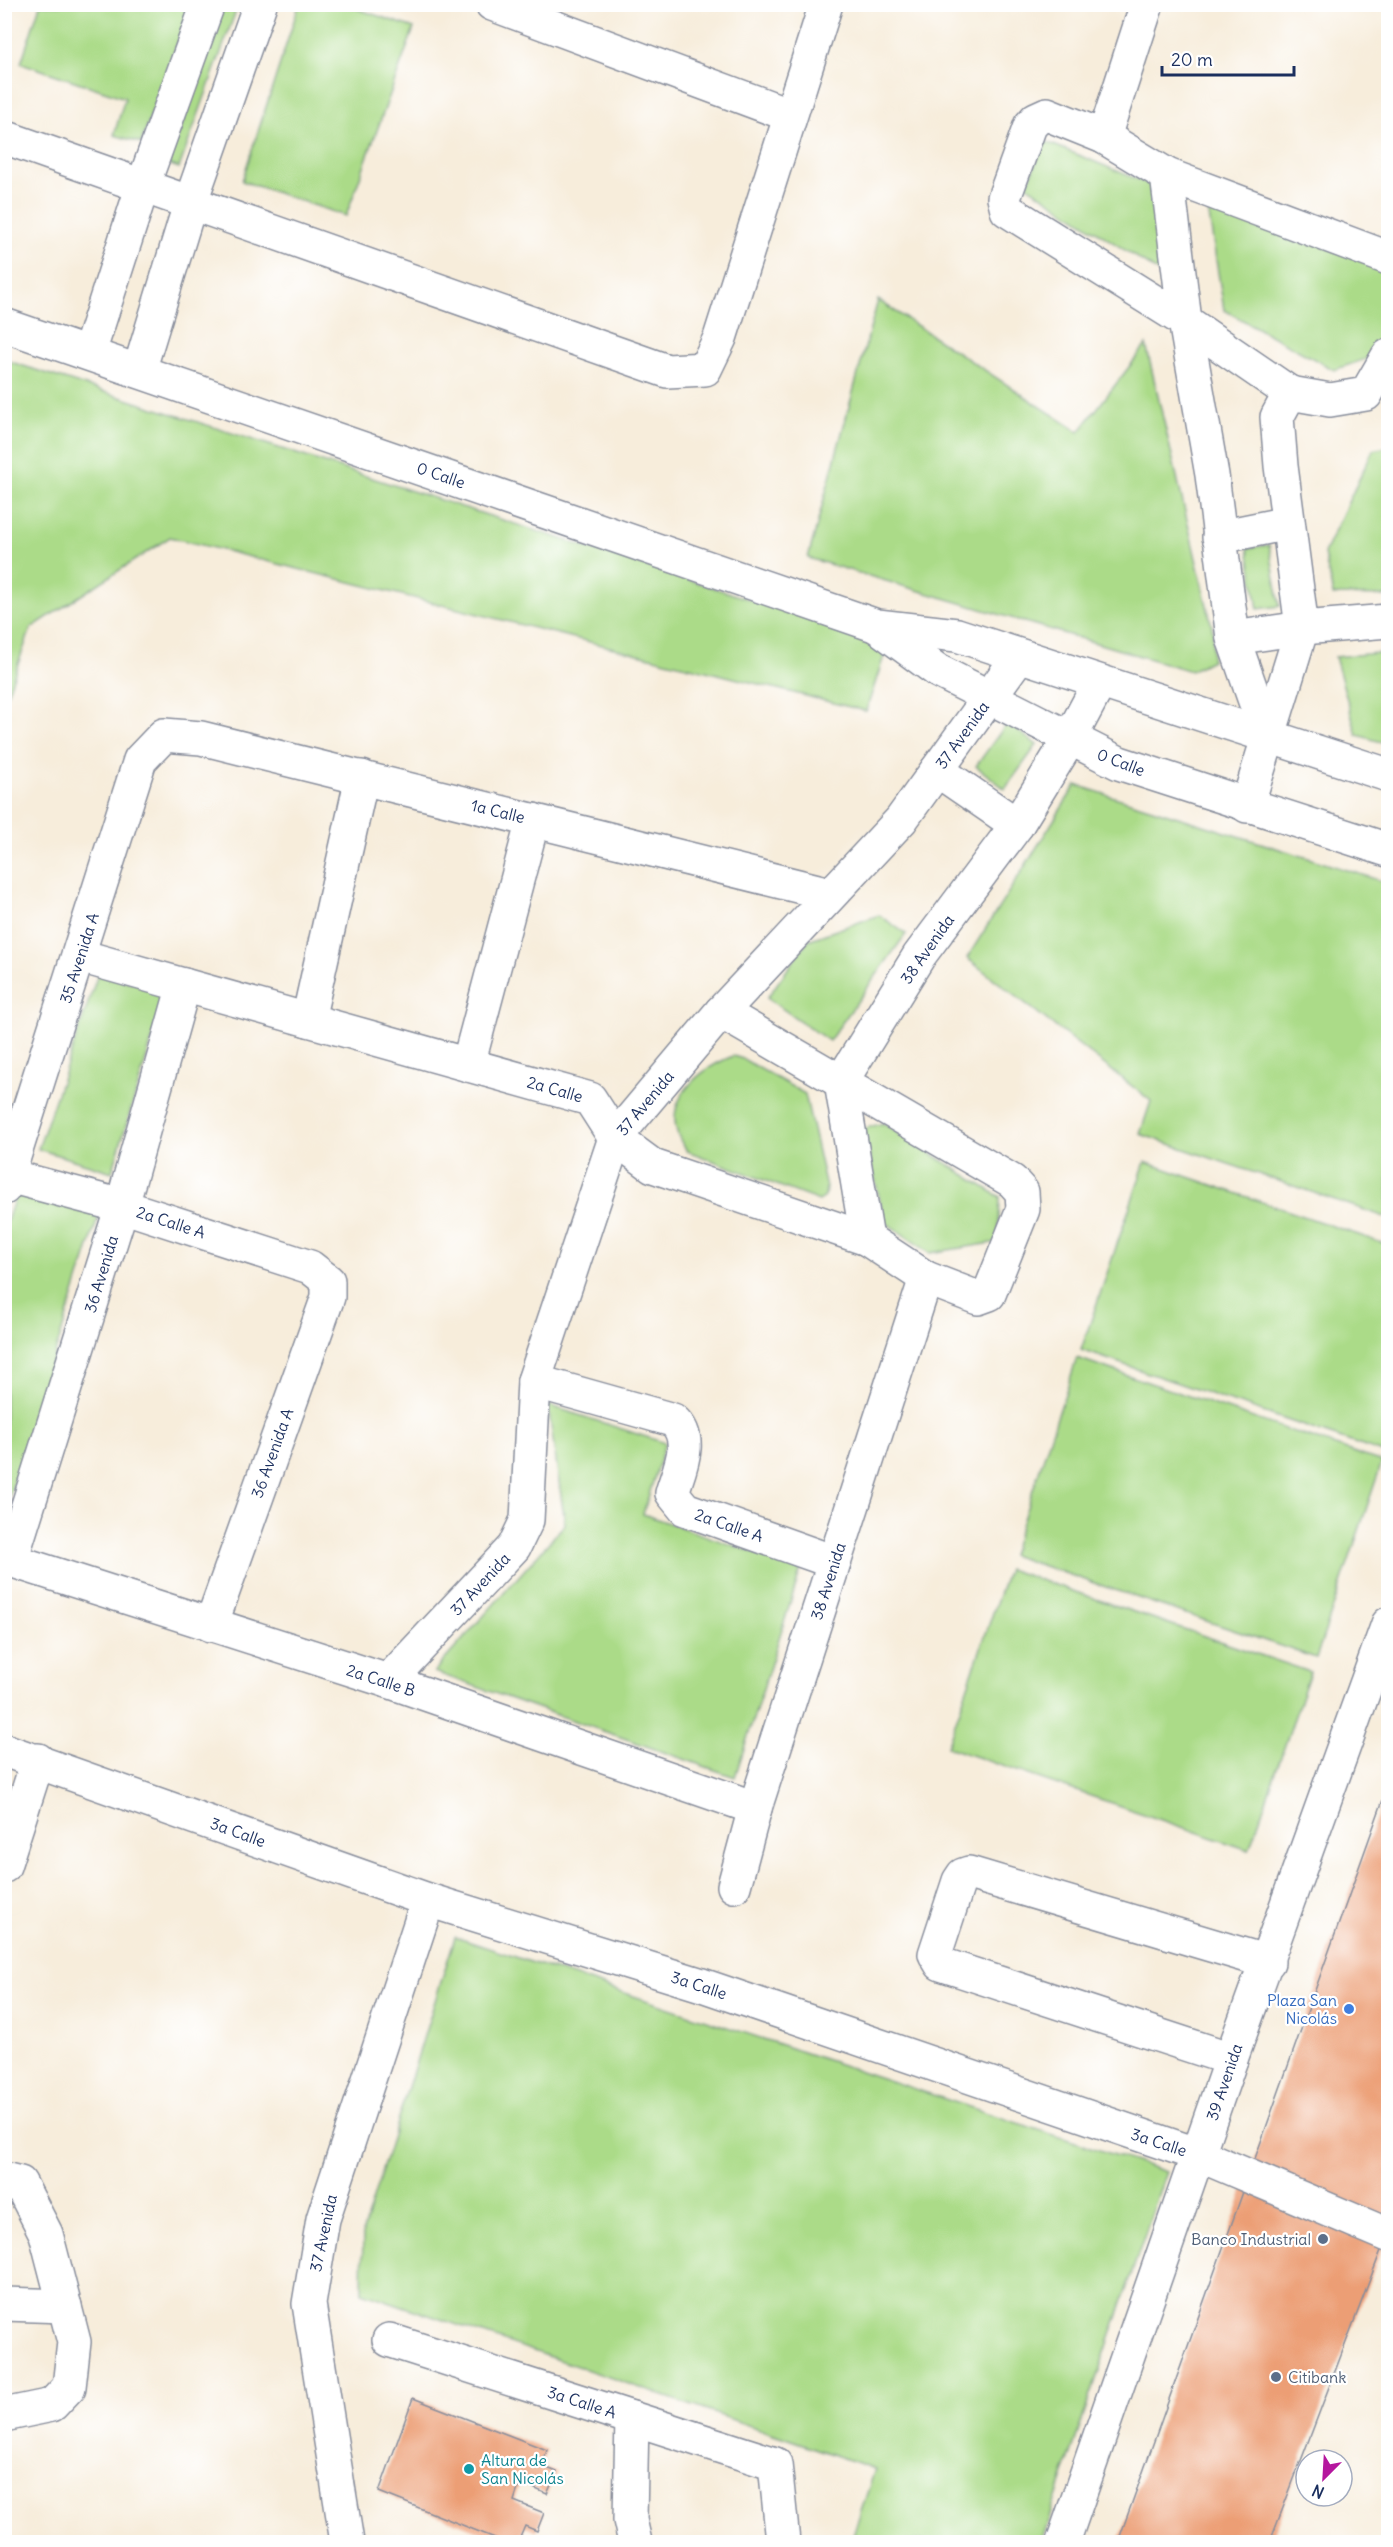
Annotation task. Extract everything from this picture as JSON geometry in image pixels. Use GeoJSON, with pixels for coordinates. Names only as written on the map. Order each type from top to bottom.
{"type":"FeatureCollection","features":[{"type":"Feature","properties":{"kind":"street"},"geometry":{"type":"LineString","coordinates":[[89,353],[142,188],[208,4]]}},
{"type":"Feature","properties":{"kind":"street"},"geometry":{"type":"LineString","coordinates":[[139,371],[191,201],[260,4]]}},
{"type":"Feature","properties":{"kind":"street"},"geometry":{"type":"LineString","coordinates":[[492,4],[790,115]]}},
{"type":"Feature","properties":{"kind":"street"},"geometry":{"type":"LineString","coordinates":[[4,137],[142,188],[191,201],[667,371],[705,369],[720,338],[826,4]]}},
{"type":"Feature","properties":{"kind":"street"},"geometry":{"type":"LineString","coordinates":[[1104,137],[1147,4]]}},
{"type":"Feature","properties":{"kind":"street"},"geometry":{"type":"LineString","coordinates":[[1389,258],[1167,175],[1104,137],[1047,114],[1036,118],[1030,126],[1004,198],[1007,210],[1185,321],[1290,393],[1330,400],[1366,394],[1389,356]]}},
{"type":"Feature","properties":{"kind":"street"},"geometry":{"type":"LineString","coordinates":[[1167,175],[1185,321],[1220,537],[1233,638],[1268,738]]}},
{"type":"Feature","properties":{"kind":"street","name":"0 Calle"},"geometry":{"type":"LineString","coordinates":[[4,325],[877,626],[957,634],[1268,738],[1389,775]]}},
{"type":"Feature","properties":{"kind":"street"},"geometry":{"type":"LineString","coordinates":[[1247,806],[1302,628],[1277,417],[1290,393]]}},
{"type":"Feature","properties":{"kind":"street"},"geometry":{"type":"LineString","coordinates":[[1220,537],[1288,523]]}},
{"type":"Feature","properties":{"kind":"street"},"geometry":{"type":"LineString","coordinates":[[1233,638],[1302,628],[1389,621]]}},
{"type":"Feature","properties":{"kind":"street","name":"0 Calle"},"geometry":{"type":"LineString","coordinates":[[877,626],[938,671],[1069,740],[1119,763],[1389,850]]}},
{"type":"Feature","properties":{"kind":"street","name":"37 Avenida"},"geometry":{"type":"LineString","coordinates":[[388,1682],[514,1547],[527,1520],[534,1381],[615,1138],[721,1012],[901,820],[1019,656]]}},
{"type":"Feature","properties":{"kind":"street","name":"38 Avenida"},"geometry":{"type":"LineString","coordinates":[[841,1082],[919,956],[1017,825],[1069,740],[1100,682]]}},
{"type":"Feature","properties":{"kind":"street","name":"1a Calle"},"geometry":{"type":"LineString","coordinates":[[164,735],[201,738],[830,894]]}},
{"type":"Feature","properties":{"kind":"street","name":"35 Avenida A"},"geometry":{"type":"LineString","coordinates":[[7,1182],[140,760],[164,735]]}},
{"type":"Feature","properties":{"kind":"street"},"geometry":{"type":"LineString","coordinates":[[937,770],[1017,825]]}},
{"type":"Feature","properties":{"kind":"street"},"geometry":{"type":"LineString","coordinates":[[308,1020],[362,777]]}},
{"type":"Feature","properties":{"kind":"street"},"geometry":{"type":"LineString","coordinates":[[468,1065],[533,820]]}},
{"type":"Feature","properties":{"kind":"street","name":"2a Calle"},"geometry":{"type":"LineString","coordinates":[[80,956],[590,1099],[615,1138],[653,1166],[867,1239],[927,1278],[978,1298],[989,1294],[1023,1209],[1022,1192],[1012,1181],[841,1082]]}},
{"type":"Feature","properties":{"kind":"street","name":"36 Avenida"},"geometry":{"type":"LineString","coordinates":[[8,1559],[122,1206],[184,985]]}},
{"type":"Feature","properties":{"kind":"street"},"geometry":{"type":"LineString","coordinates":[[721,1012],[841,1082],[867,1239]]}},
{"type":"Feature","properties":{"kind":"street","name":"2a Calle A"},"geometry":{"type":"LineString","coordinates":[[7,1182],[122,1206],[310,1267],[328,1281]]}},
{"type":"Feature","properties":{"kind":"street","name":"38 Avenida"},"geometry":{"type":"LineString","coordinates":[[734,1886],[755,1808],[927,1278]]}},
{"type":"Feature","properties":{"kind":"street","name":"36 Avenida A"},"geometry":{"type":"LineString","coordinates":[[211,1625],[328,1298],[328,1281]]}},
{"type":"Feature","properties":{"kind":"street","name":"2a Calle A"},"geometry":{"type":"LineString","coordinates":[[534,1381],[673,1420],[682,1428],[686,1445],[672,1493],[685,1509],[834,1562]]}},
{"type":"Feature","properties":{"kind":"street","name":"2a Calle B"},"geometry":{"type":"LineString","coordinates":[[8,1559],[388,1682],[755,1808]]}},
{"type":"Feature","properties":{"kind":"street","name":"39 Avenida"},"geometry":{"type":"LineString","coordinates":[[1063,2542],[1231,2059],[1389,1624]]}},
{"type":"Feature","properties":{"kind":"street","name":"3a Calle"},"geometry":{"type":"LineString","coordinates":[[4,1749],[428,1900],[702,1985],[1199,2155],[1389,2235]]}},
{"type":"Feature","properties":{"kind":"street"},"geometry":{"type":"LineString","coordinates":[[4,1866],[38,1760]]}},
{"type":"Feature","properties":{"kind":"street"},"geometry":{"type":"LineString","coordinates":[[1231,2059],[941,1964],[935,1954],[959,1881],[963,1875],[969,1874],[1232,1949],[1268,1962]]}},
{"type":"Feature","properties":{"kind":"street","name":"37 Avenida"},"geometry":{"type":"LineString","coordinates":[[347,2542],[309,2304],[323,2219],[428,1900]]}},
{"type":"Feature","properties":{"kind":"street"},"geometry":{"type":"LineString","coordinates":[[4,2180],[20,2183],[46,2234],[74,2342],[69,2387],[52,2405],[4,2415]]}},
{"type":"Feature","properties":{"kind":"street"},"geometry":{"type":"LineString","coordinates":[[4,2304],[65,2306]]}},
{"type":"Feature","properties":{"kind":"street","name":"3a Calle A"},"geometry":{"type":"LineString","coordinates":[[389,2340],[775,2464],[783,2542]]}},
{"type":"Feature","properties":{"kind":"street"},"geometry":{"type":"LineString","coordinates":[[632,2418],[630,2520],[635,2542]]}},
{"type":"Feature","properties":{"kind":"green space"},"geometry":{"type":"Polygon","coordinates":[[[40,5],[191,5],[141,143],[114,135],[125,98],[21,63],[40,5]]]}},
{"type":"Feature","properties":{"kind":"green space"},"geometry":{"type":"Polygon","coordinates":[[[224,5],[238,5],[179,168],[168,164],[224,5]]]}},
{"type":"Feature","properties":{"kind":"green space"},"geometry":{"type":"Polygon","coordinates":[[[299,5],[346,5],[414,28],[346,216],[242,181],[299,5]]]}},
{"type":"Feature","properties":{"kind":"green space"},"geometry":{"type":"Polygon","coordinates":[[[1044,141],[1154,186],[1169,279],[1027,186],[1044,141]]]}},
{"type":"Feature","properties":{"kind":"green space"},"geometry":{"type":"Polygon","coordinates":[[[1207,203],[1388,270],[1388,334],[1375,356],[1334,370],[1224,310],[1207,203]]]}},
{"type":"Feature","properties":{"kind":"green space"},"geometry":{"type":"Polygon","coordinates":[[[878,300],[1079,432],[1146,345],[1213,631],[1212,660],[1191,671],[808,558],[878,300]]]}},
{"type":"Feature","properties":{"kind":"green space"},"geometry":{"type":"Polygon","coordinates":[[[5,360],[888,644],[866,711],[170,537],[31,628],[5,700],[5,360]]]}},
{"type":"Feature","properties":{"kind":"green space"},"geometry":{"type":"Polygon","coordinates":[[[1388,447],[1388,596],[1333,595],[1324,553],[1373,450],[1388,447]]]}},
{"type":"Feature","properties":{"kind":"green space"},"geometry":{"type":"Polygon","coordinates":[[[1269,545],[1280,606],[1258,609],[1248,548],[1269,545]]]}},
{"type":"Feature","properties":{"kind":"green space"},"geometry":{"type":"Polygon","coordinates":[[[1388,652],[1388,744],[1357,735],[1335,657],[1388,652]]]}},
{"type":"Feature","properties":{"kind":"green space"},"geometry":{"type":"Polygon","coordinates":[[[1007,723],[1037,745],[1005,789],[976,766],[1007,723]]]}},
{"type":"Feature","properties":{"kind":"green space"},"geometry":{"type":"Polygon","coordinates":[[[1076,785],[1388,883],[1388,1218],[1140,1134],[1151,1101],[967,958],[1076,785]]]}},
{"type":"Feature","properties":{"kind":"green space"},"geometry":{"type":"Polygon","coordinates":[[[879,915],[906,934],[829,1041],[767,998],[808,940],[879,915]]]}},
{"type":"Feature","properties":{"kind":"green space"},"geometry":{"type":"Polygon","coordinates":[[[98,974],[167,991],[112,1172],[38,1149],[98,974]]]}},
{"type":"Feature","properties":{"kind":"green space"},"geometry":{"type":"Polygon","coordinates":[[[733,1056],[743,1059],[805,1094],[826,1187],[825,1197],[819,1201],[687,1151],[678,1135],[675,1120],[677,1106],[683,1093],[704,1072],[733,1056]]]}},
{"type":"Feature","properties":{"kind":"green space"},"geometry":{"type":"Polygon","coordinates":[[[883,1123],[1000,1197],[998,1242],[930,1253],[885,1222],[863,1129],[883,1123]]]}},
{"type":"Feature","properties":{"kind":"green space"},"geometry":{"type":"Polygon","coordinates":[[[1145,1162],[1388,1245],[1388,1439],[1383,1453],[1081,1350],[1145,1162]]]}},
{"type":"Feature","properties":{"kind":"green space"},"geometry":{"type":"Polygon","coordinates":[[[19,1186],[100,1212],[5,1510],[4,1229],[19,1186]]]}},
{"type":"Feature","properties":{"kind":"green space"},"geometry":{"type":"Polygon","coordinates":[[[1077,1358],[1382,1462],[1316,1658],[1011,1555],[1077,1358]]]}},
{"type":"Feature","properties":{"kind":"green space"},"geometry":{"type":"Polygon","coordinates":[[[548,1405],[665,1443],[643,1514],[801,1569],[735,1777],[434,1672],[565,1524],[548,1405]]]}},
{"type":"Feature","properties":{"kind":"green space"},"geometry":{"type":"Polygon","coordinates":[[[1008,1569],[1310,1672],[1249,1850],[947,1747],[1008,1569]]]}},
{"type":"Feature","properties":{"kind":"green space"},"geometry":{"type":"Polygon","coordinates":[[[455,1937],[1166,2172],[1041,2542],[851,2542],[875,2469],[362,2292],[363,2231],[455,1937]]]}},
{"type":"Feature","properties":{"kind":"building","name":"Plaza San Nicolás"},"geometry":{"type":"Polygon","coordinates":[[[1388,1786],[1388,2232],[1306,2448],[1294,2448],[1294,2479],[1270,2542],[1118,2542],[1388,1786]]]}},
{"type":"Feature","properties":{"kind":"building","name":"Altura de San Nicolás"},"geometry":{"type":"Polygon","coordinates":[[[413,2398],[547,2450],[542,2466],[557,2472],[547,2494],[520,2482],[514,2501],[544,2513],[537,2531],[525,2526],[518,2542],[505,2542],[379,2492],[413,2398]]]}},
{"type":"Feature","properties":{"kind":"place","name":"Plaza San Nicolás"},"geometry":{"type":"Point","coordinates":[1349,2009]}},
{"type":"Feature","properties":{"kind":"place","name":"Banco Industrial"},"geometry":{"type":"Point","coordinates":[1323,2239]}},
{"type":"Feature","properties":{"kind":"place","name":"Citibank"},"geometry":{"type":"Point","coordinates":[1276,2377]}},
{"type":"Feature","properties":{"kind":"place","name":"Altura de San Nicolás"},"geometry":{"type":"Point","coordinates":[469,2469]}}]}
